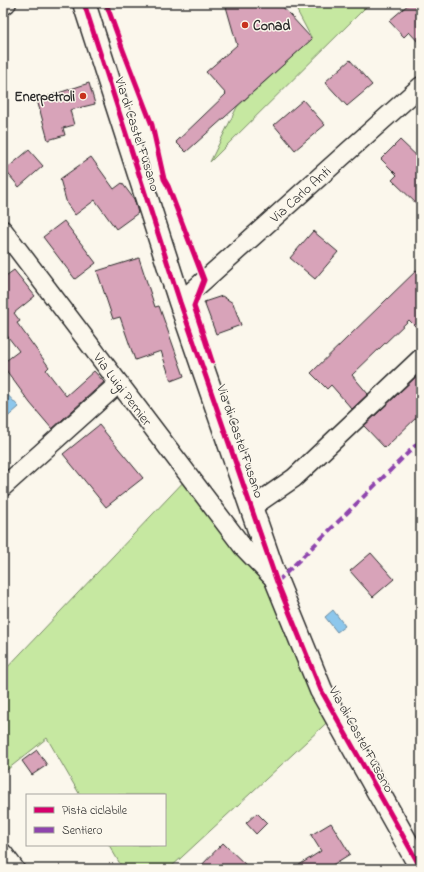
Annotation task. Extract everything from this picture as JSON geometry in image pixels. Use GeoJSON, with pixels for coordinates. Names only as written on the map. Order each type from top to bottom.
{"type":"FeatureCollection","features":[{"type":"Feature","properties":{"kind":"street"},"geometry":{"type":"LineString","coordinates":[[3,6],[7,3]]}},
{"type":"Feature","properties":{"kind":"street","name":"Via di Castel Fusano"},"geometry":{"type":"LineString","coordinates":[[84,3],[180,302],[278,582],[321,690],[421,868]]}},
{"type":"Feature","properties":{"kind":"street","name":"Via Carlo Anti"},"geometry":{"type":"LineString","coordinates":[[180,302],[421,86]]}},
{"type":"Feature","properties":{"kind":"street","name":"Via Luigi Pernier"},"geometry":{"type":"LineString","coordinates":[[3,230],[243,547],[278,582]]}},
{"type":"Feature","properties":{"kind":"street"},"geometry":{"type":"LineString","coordinates":[[252,507],[294,478],[421,358]]}},
{"type":"Feature","properties":{"kind":"street"},"geometry":{"type":"LineString","coordinates":[[3,487],[119,383]]}},
{"type":"Feature","properties":{"kind":"street"},"geometry":{"type":"LineString","coordinates":[[243,547],[265,543]]}},
{"type":"Feature","properties":{"kind":"street"},"geometry":{"type":"LineString","coordinates":[[3,853],[15,869]]}},
{"type":"Feature","properties":{"kind":"green space"},"geometry":{"type":"Polygon","coordinates":[[[293,3],[370,3],[210,162],[237,107],[312,39],[293,3]]]}},
{"type":"Feature","properties":{"kind":"green space"},"geometry":{"type":"Polygon","coordinates":[[[189,476],[277,582],[335,715],[169,869],[123,869],[110,846],[166,846],[166,794],[79,794],[47,738],[3,773],[3,672],[189,476]]]}},
{"type":"Feature","properties":{"kind":"water"},"geometry":{"type":"Polygon","coordinates":[[[3,390],[19,407],[3,421],[3,390]]]}},
{"type":"Feature","properties":{"kind":"water"},"geometry":{"type":"Polygon","coordinates":[[[333,610],[345,626],[337,632],[325,617],[333,610]]]}},
{"type":"Feature","properties":{"kind":"building"},"geometry":{"type":"Polygon","coordinates":[[[225,3],[279,3],[312,39],[186,152],[176,142],[226,94],[206,72],[237,45],[225,3]]]}},
{"type":"Feature","properties":{"kind":"building"},"geometry":{"type":"Polygon","coordinates":[[[410,3],[421,3],[421,45],[409,32],[404,37],[389,21],[410,3]]]}},
{"type":"Feature","properties":{"kind":"building"},"geometry":{"type":"Polygon","coordinates":[[[350,60],[372,85],[347,106],[325,82],[350,60]]]}},
{"type":"Feature","properties":{"kind":"building"},"geometry":{"type":"Polygon","coordinates":[[[89,83],[95,104],[70,110],[74,125],[63,128],[65,135],[48,140],[37,100],[89,83]]]}},
{"type":"Feature","properties":{"kind":"building"},"geometry":{"type":"Polygon","coordinates":[[[303,100],[325,125],[295,150],[274,125],[303,100]]]}},
{"type":"Feature","properties":{"kind":"building"},"geometry":{"type":"Polygon","coordinates":[[[400,140],[421,160],[421,208],[392,180],[397,175],[381,159],[400,140]]]}},
{"type":"Feature","properties":{"kind":"building"},"geometry":{"type":"Polygon","coordinates":[[[29,150],[43,166],[19,187],[5,170],[29,150]]]}},
{"type":"Feature","properties":{"kind":"building"},"geometry":{"type":"Polygon","coordinates":[[[91,157],[114,189],[122,183],[134,199],[138,213],[116,229],[95,200],[75,215],[67,204],[60,179],[91,157]]]}},
{"type":"Feature","properties":{"kind":"building"},"geometry":{"type":"Polygon","coordinates":[[[64,221],[96,263],[75,279],[43,237],[64,221]]]}},
{"type":"Feature","properties":{"kind":"building"},"geometry":{"type":"Polygon","coordinates":[[[313,231],[338,252],[315,279],[290,258],[313,231]]]}},
{"type":"Feature","properties":{"kind":"building"},"geometry":{"type":"Polygon","coordinates":[[[139,258],[155,307],[159,306],[184,376],[171,381],[161,351],[135,360],[120,317],[113,319],[97,271],[139,258]]]}},
{"type":"Feature","properties":{"kind":"building"},"geometry":{"type":"Polygon","coordinates":[[[421,266],[421,332],[409,320],[352,375],[368,394],[352,409],[331,385],[327,389],[311,373],[421,266]]]}},
{"type":"Feature","properties":{"kind":"building"},"geometry":{"type":"Polygon","coordinates":[[[14,270],[35,296],[14,313],[20,321],[17,323],[49,367],[46,370],[66,396],[94,371],[104,382],[52,429],[30,403],[3,366],[3,363],[19,351],[5,333],[3,334],[3,278],[14,270]]]}},
{"type":"Feature","properties":{"kind":"building"},"geometry":{"type":"Polygon","coordinates":[[[222,296],[233,303],[241,325],[216,334],[204,302],[222,296]]]}},
{"type":"Feature","properties":{"kind":"building"},"geometry":{"type":"Polygon","coordinates":[[[421,372],[421,413],[385,448],[364,426],[421,372]]]}},
{"type":"Feature","properties":{"kind":"building"},"geometry":{"type":"Polygon","coordinates":[[[99,425],[143,478],[106,507],[63,454],[99,425]]]}},
{"type":"Feature","properties":{"kind":"building"},"geometry":{"type":"Polygon","coordinates":[[[371,553],[394,579],[373,597],[350,571],[371,553]]]}},
{"type":"Feature","properties":{"kind":"building"},"geometry":{"type":"Polygon","coordinates":[[[37,750],[47,765],[32,775],[22,761],[37,750]]]}},
{"type":"Feature","properties":{"kind":"building"},"geometry":{"type":"Polygon","coordinates":[[[257,813],[267,823],[256,834],[246,823],[257,813]]]}},
{"type":"Feature","properties":{"kind":"building"},"geometry":{"type":"Polygon","coordinates":[[[331,823],[350,854],[326,869],[293,869],[321,851],[311,835],[331,823]]]}},
{"type":"Feature","properties":{"kind":"building"},"geometry":{"type":"Polygon","coordinates":[[[223,843],[250,869],[198,869],[223,843]]]}},
{"type":"Feature","properties":{"kind":"marked path"},"geometry":{"type":"LineString","coordinates":[[277,582],[421,440]]}},
{"type":"Feature","properties":{"kind":"cycle path"},"geometry":{"type":"LineString","coordinates":[[84,3],[180,302],[277,582],[321,690],[421,868]]}},
{"type":"Feature","properties":{"kind":"cycle path"},"geometry":{"type":"LineString","coordinates":[[106,3],[152,125],[164,179],[204,280],[194,306],[212,361]]}},
{"type":"Feature","properties":{"kind":"place","name":"Conad"},"geometry":{"type":"Point","coordinates":[245,25]}},
{"type":"Feature","properties":{"kind":"place","name":"Enerpetroli"},"geometry":{"type":"Point","coordinates":[83,96]}}]}
